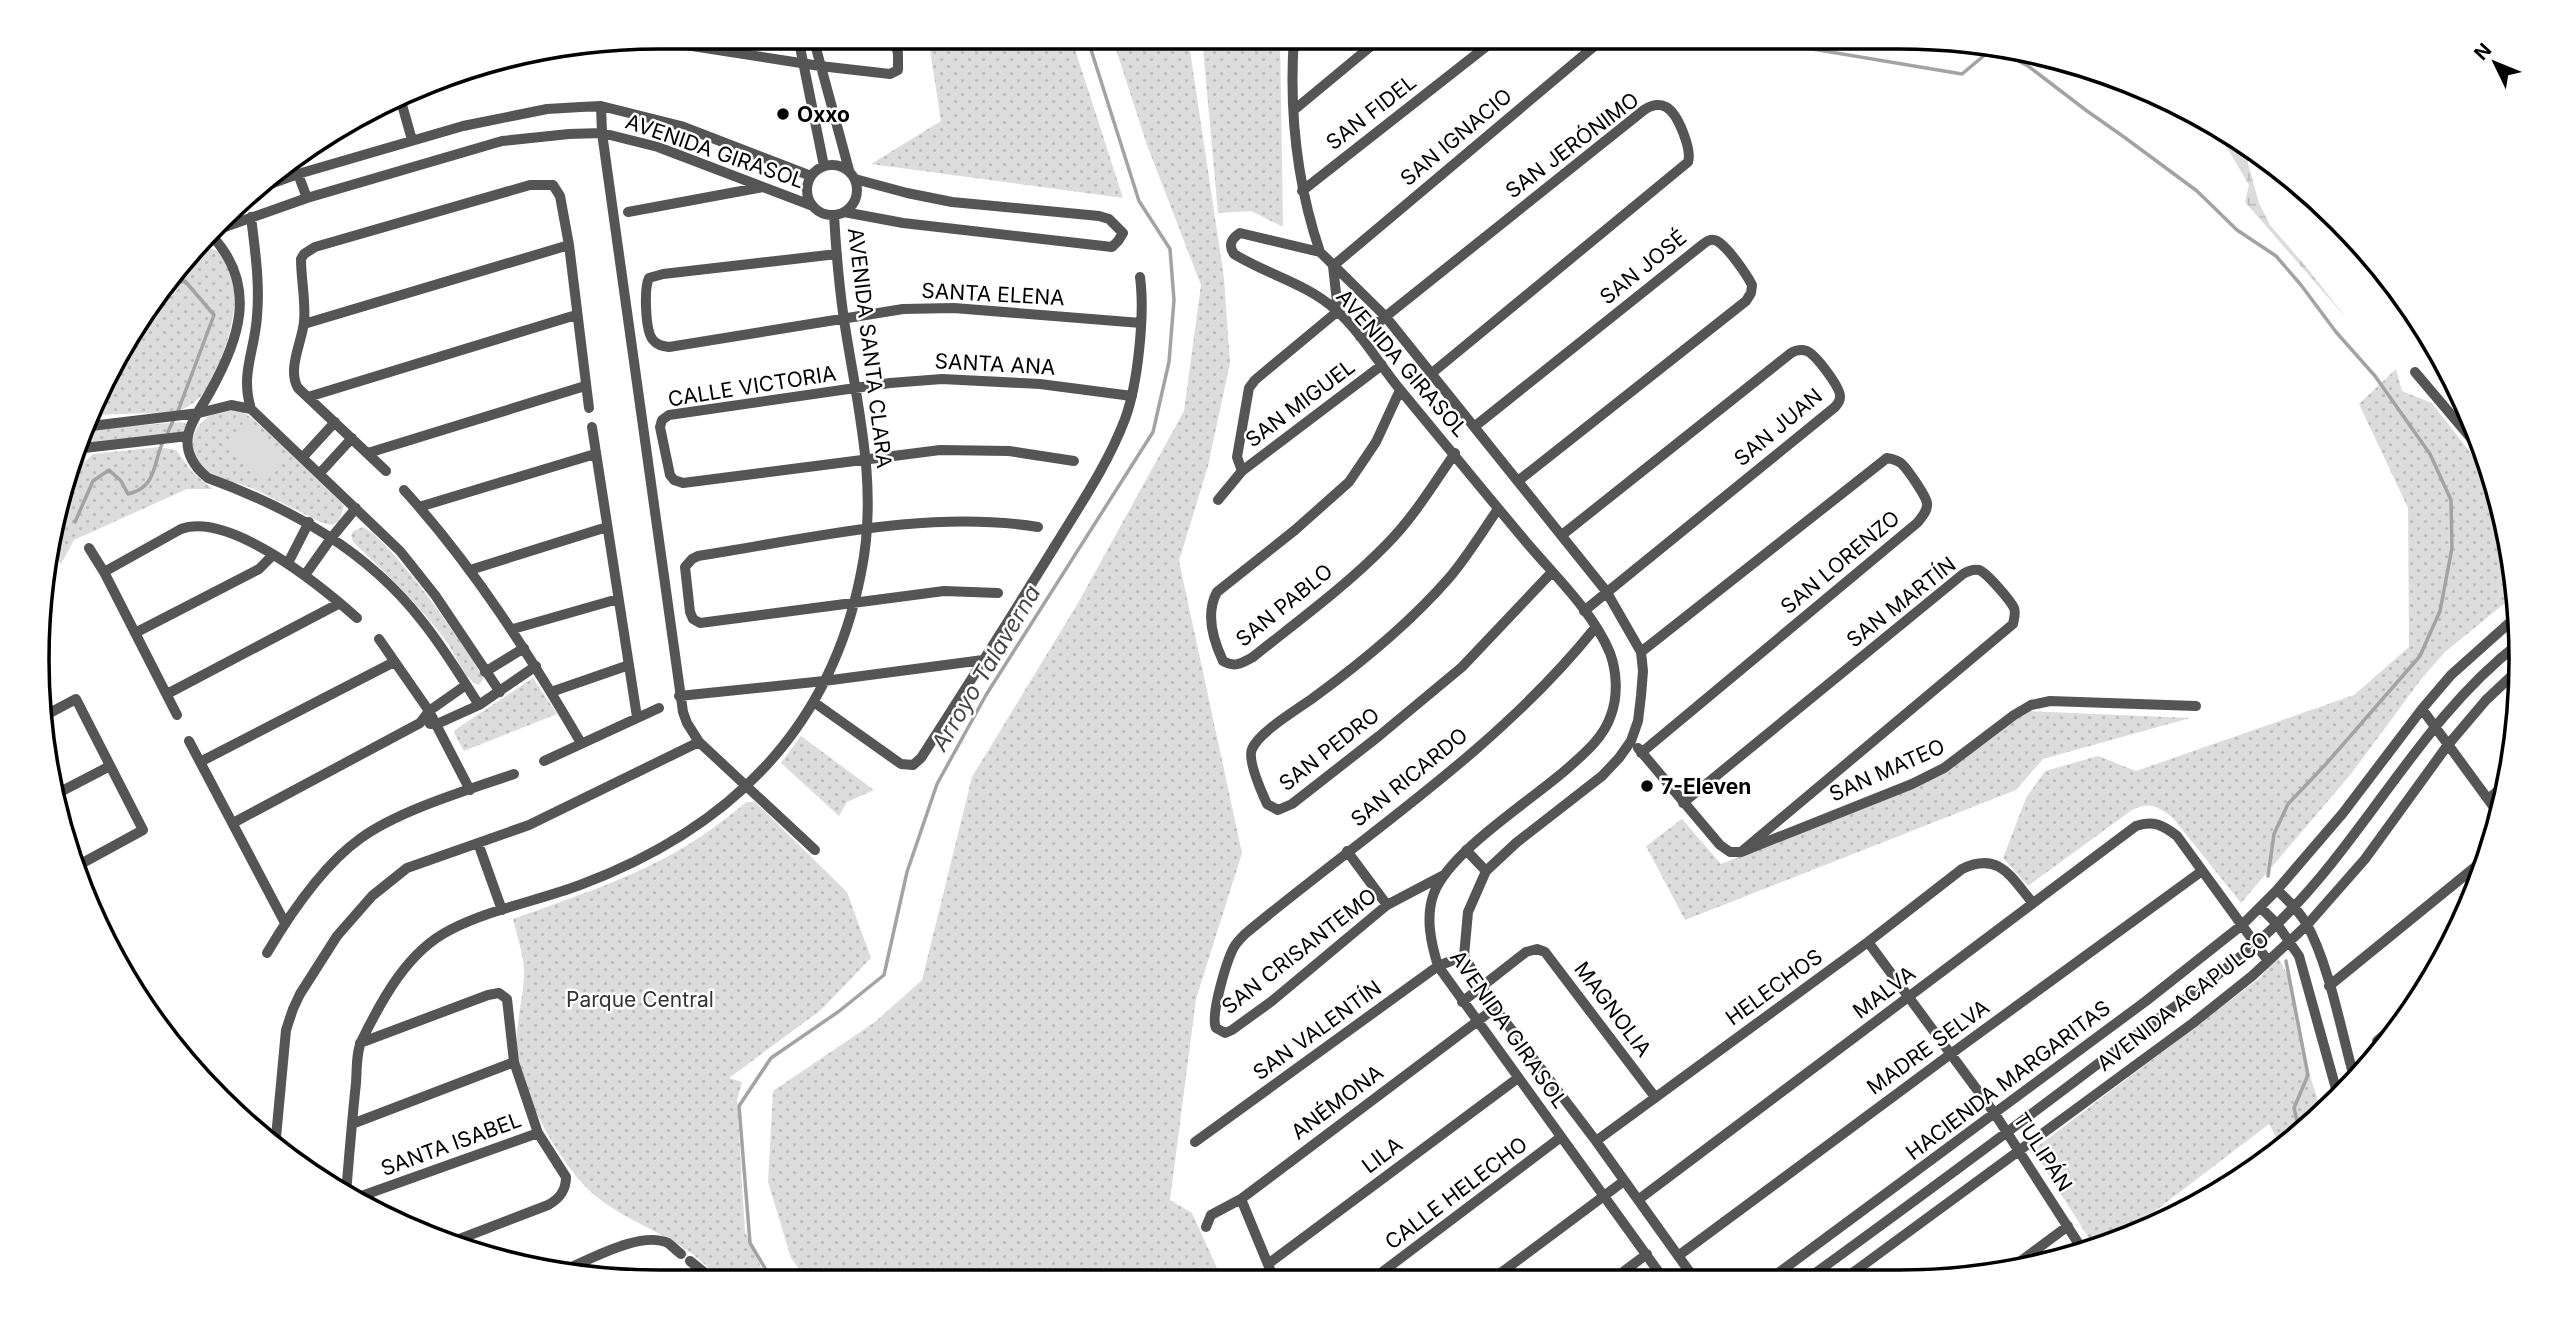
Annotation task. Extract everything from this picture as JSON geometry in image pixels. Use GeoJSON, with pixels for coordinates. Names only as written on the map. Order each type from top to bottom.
{"type":"FeatureCollection","features":[{"type":"Feature","properties":{"kind":"street"},"geometry":{"type":"LineString","coordinates":[[714,49],[879,74],[898,71],[897,49]]}},
{"type":"Feature","properties":{"kind":"street"},"geometry":{"type":"LineString","coordinates":[[801,49],[824,166]]}},
{"type":"Feature","properties":{"kind":"street"},"geometry":{"type":"LineString","coordinates":[[816,49],[857,186],[855,201],[839,213]]}},
{"type":"Feature","properties":{"kind":"street"},"geometry":{"type":"LineString","coordinates":[[1294,49],[1294,110],[1302,191],[1320,252]]}},
{"type":"Feature","properties":{"kind":"street"},"geometry":{"type":"LineString","coordinates":[[1294,110],[1368,49]]}},
{"type":"Feature","properties":{"kind":"street","name":"SAN FIDEL"},"geometry":{"type":"LineString","coordinates":[[1302,191],[1483,49]]}},
{"type":"Feature","properties":{"kind":"street","name":"SAN IGNACIO"},"geometry":{"type":"LineString","coordinates":[[1333,266],[1591,49]]}},
{"type":"Feature","properties":{"kind":"street","name":"SAN JERÓNIMO"},"geometry":{"type":"LineString","coordinates":[[1360,337],[1644,110],[1658,105],[1671,111],[1688,144],[1688,162],[1432,373]]}},
{"type":"Feature","properties":{"kind":"street"},"geometry":{"type":"LineString","coordinates":[[402,106],[412,140]]}},
{"type":"Feature","properties":{"kind":"street"},"geometry":{"type":"LineString","coordinates":[[601,106],[676,671],[687,723],[699,742],[815,850]]}},
{"type":"Feature","properties":{"kind":"street","name":"AVENIDA GIRASOL"},"geometry":{"type":"LineString","coordinates":[[282,180],[463,126],[547,110],[601,106],[681,126],[811,176]]}},
{"type":"Feature","properties":{"kind":"street","name":"AVENIDA GIRASOL"},"geometry":{"type":"LineString","coordinates":[[232,224],[307,198],[502,141],[569,134],[603,133],[658,147],[813,206]]}},
{"type":"Feature","properties":{"kind":"street"},"geometry":{"type":"LineString","coordinates":[[833,164],[852,175],[908,193],[952,202],[1084,214],[1109,219],[1122,233],[1112,247],[839,213],[827,214],[813,206],[807,192],[811,176],[824,166],[833,164]]}},
{"type":"Feature","properties":{"kind":"street"},"geometry":{"type":"LineString","coordinates":[[299,174],[307,198]]}},
{"type":"Feature","properties":{"kind":"street"},"geometry":{"type":"LineString","coordinates":[[386,471],[298,388],[294,378],[304,324],[302,259],[304,254],[315,247],[537,184],[552,186],[560,196],[569,245],[589,408]]}},
{"type":"Feature","properties":{"kind":"street"},"geometry":{"type":"LineString","coordinates":[[628,212],[763,187]]}},
{"type":"Feature","properties":{"kind":"street","name":"AVENIDA SANTA CLARA"},"geometry":{"type":"LineString","coordinates":[[347,1184],[360,1043],[394,984],[416,955],[451,929],[577,887],[683,836],[712,816],[747,785],[780,751],[814,703],[854,605],[867,530],[867,461],[844,318],[837,254],[839,213]]}},
{"type":"Feature","properties":{"kind":"street"},"geometry":{"type":"LineString","coordinates":[[251,217],[258,269],[258,298],[257,320],[245,380],[251,409]]}},
{"type":"Feature","properties":{"kind":"street","name":"AVENIDA GIRASOL"},"geometry":{"type":"LineString","coordinates":[[1657,1270],[1438,966],[1430,926],[1434,893],[1444,875],[1466,850],[1558,777],[1603,733],[1612,714],[1616,691],[1615,668],[1609,652],[1584,611],[1400,390],[1338,311],[1299,284],[1234,254],[1231,249],[1233,237],[1240,233],[1320,252],[1385,316],[1606,591],[1641,652],[1641,696],[1632,741],[1602,776],[1516,843],[1486,871],[1468,912],[1464,956],[1495,1008],[1596,1141],[1688,1270]]}},
{"type":"Feature","properties":{"kind":"street","name":"SAN JOSÉ"},"geometry":{"type":"LineString","coordinates":[[1474,426],[1702,244],[1716,240],[1732,257],[1752,285],[1746,301],[1518,481]]}},
{"type":"Feature","properties":{"kind":"street"},"geometry":{"type":"LineString","coordinates":[[216,241],[234,265],[241,303],[229,354],[188,436],[190,457],[208,478],[262,499],[309,522],[372,569],[422,621],[479,705]]}},
{"type":"Feature","properties":{"kind":"street"},"geometry":{"type":"LineString","coordinates":[[304,324],[569,245]]}},
{"type":"Feature","properties":{"kind":"street","name":"SANTA ELENA"},"geometry":{"type":"LineString","coordinates":[[837,254],[649,278],[646,283],[650,335],[660,345],[669,346],[903,309],[944,307],[1141,323]]}},
{"type":"Feature","properties":{"kind":"street"},"geometry":{"type":"LineString","coordinates":[[1333,266],[1338,311]]}},
{"type":"Feature","properties":{"kind":"street"},"geometry":{"type":"LineString","coordinates":[[814,703],[897,761],[908,766],[921,758],[1102,466],[1126,417],[1132,396],[1141,323],[1143,300],[1140,277]]}},
{"type":"Feature","properties":{"kind":"street","name":"SAN MIGUEL"},"geometry":{"type":"LineString","coordinates":[[1242,471],[1237,457],[1249,388],[1255,380],[1338,311]]}},
{"type":"Feature","properties":{"kind":"street"},"geometry":{"type":"LineString","coordinates":[[308,397],[576,315]]}},
{"type":"Feature","properties":{"kind":"street","name":"SAN JUAN"},"geometry":{"type":"LineString","coordinates":[[1563,535],[1797,349],[1812,355],[1836,384],[1840,400],[1835,407],[1584,611]]}},
{"type":"Feature","properties":{"kind":"street","name":"SAN MIGUEL"},"geometry":{"type":"LineString","coordinates":[[1218,500],[1242,471],[1382,365]]}},
{"type":"Feature","properties":{"kind":"street"},"geometry":{"type":"LineString","coordinates":[[2415,372],[2465,431]]}},
{"type":"Feature","properties":{"kind":"street","name":"SANTA ANA"},"geometry":{"type":"LineString","coordinates":[[856,389],[915,380],[969,379],[1040,384],[1132,396]]}},
{"type":"Feature","properties":{"kind":"street"},"geometry":{"type":"LineString","coordinates":[[368,453],[585,386]]}},
{"type":"Feature","properties":{"kind":"street","name":"CALLE VICTORIA"},"geometry":{"type":"LineString","coordinates":[[856,389],[668,415],[662,420],[660,427],[670,475],[678,483],[867,461]]}},
{"type":"Feature","properties":{"kind":"street","name":"SAN PABLO"},"geometry":{"type":"LineString","coordinates":[[1400,390],[1376,442],[1349,482],[1295,530],[1217,592],[1209,605],[1210,618],[1223,661],[1230,666],[1239,665],[1253,657],[1386,545],[1419,506],[1455,453]]}},
{"type":"Feature","properties":{"kind":"street"},"geometry":{"type":"LineString","coordinates":[[95,425],[199,413],[231,405],[251,409],[400,551],[428,586],[500,692]]}},
{"type":"Feature","properties":{"kind":"street"},"geometry":{"type":"LineString","coordinates":[[303,457],[335,422]]}},
{"type":"Feature","properties":{"kind":"street"},"geometry":{"type":"LineString","coordinates":[[592,427],[638,717]]}},
{"type":"Feature","properties":{"kind":"street"},"geometry":{"type":"LineString","coordinates":[[87,447],[188,436]]}},
{"type":"Feature","properties":{"kind":"street"},"geometry":{"type":"LineString","coordinates":[[320,473],[352,438]]}},
{"type":"Feature","properties":{"kind":"street"},"geometry":{"type":"LineString","coordinates":[[867,461],[964,449],[1009,451],[1074,461]]}},
{"type":"Feature","properties":{"kind":"street"},"geometry":{"type":"LineString","coordinates":[[419,507],[595,454]]}},
{"type":"Feature","properties":{"kind":"street","name":"SAN LORENZO"},"geometry":{"type":"LineString","coordinates":[[1641,652],[1887,458],[1903,464],[1923,495],[1927,504],[1925,513],[1917,523],[1642,752]]}},
{"type":"Feature","properties":{"kind":"street"},"geometry":{"type":"LineString","coordinates":[[404,490],[470,570],[513,629],[581,743]]}},
{"type":"Feature","properties":{"kind":"street"},"geometry":{"type":"LineString","coordinates":[[305,575],[356,508]]}},
{"type":"Feature","properties":{"kind":"street","name":"SAN PEDRO"},"geometry":{"type":"LineString","coordinates":[[1498,509],[1448,578],[1422,607],[1346,674],[1273,727],[1252,747],[1253,765],[1267,804],[1278,810],[1292,804],[1379,736],[1462,667],[1552,572]]}},
{"type":"Feature","properties":{"kind":"street"},"geometry":{"type":"LineString","coordinates":[[998,593],[944,591],[854,605],[700,623],[693,619],[690,612],[685,567],[698,556],[918,524],[976,521],[1038,527]]}},
{"type":"Feature","properties":{"kind":"street"},"geometry":{"type":"LineString","coordinates":[[288,564],[309,522]]}},
{"type":"Feature","properties":{"kind":"street"},"geometry":{"type":"LineString","coordinates":[[104,572],[194,524],[229,533],[273,555],[305,575],[357,618]]}},
{"type":"Feature","properties":{"kind":"street"},"geometry":{"type":"LineString","coordinates":[[470,570],[607,527]]}},
{"type":"Feature","properties":{"kind":"street"},"geometry":{"type":"LineString","coordinates":[[89,548],[177,715]]}},
{"type":"Feature","properties":{"kind":"street"},"geometry":{"type":"LineString","coordinates":[[135,633],[259,569],[273,555]]}},
{"type":"Feature","properties":{"kind":"street","name":"SAN MARTÍN"},"geometry":{"type":"LineString","coordinates":[[1684,803],[1963,574],[1970,570],[1979,570],[1987,575],[2014,607],[2012,624],[1741,852]]}},
{"type":"Feature","properties":{"kind":"street"},"geometry":{"type":"LineString","coordinates":[[513,629],[618,598]]}},
{"type":"Feature","properties":{"kind":"street"},"geometry":{"type":"LineString","coordinates":[[167,694],[340,603]]}},
{"type":"Feature","properties":{"kind":"street"},"geometry":{"type":"LineString","coordinates":[[2351,1068],[2329,986],[2307,925],[2277,890],[2343,813],[2422,709],[2460,666],[2508,624]]}},
{"type":"Feature","properties":{"kind":"street","name":"SAN RICARDO"},"geometry":{"type":"LineString","coordinates":[[1216,1028],[1214,1017],[1230,957],[1236,945],[1252,928],[1440,779],[1522,709],[1563,668],[1595,628]]}},
{"type":"Feature","properties":{"kind":"street"},"geometry":{"type":"LineString","coordinates":[[379,639],[429,710],[470,790]]}},
{"type":"Feature","properties":{"kind":"street"},"geometry":{"type":"LineString","coordinates":[[485,672],[524,648]]}},
{"type":"Feature","properties":{"kind":"street"},"geometry":{"type":"LineString","coordinates":[[2294,907],[2435,728],[2477,682],[2509,653]]}},
{"type":"Feature","properties":{"kind":"street"},"geometry":{"type":"LineString","coordinates":[[680,696],[983,660]]}},
{"type":"Feature","properties":{"kind":"street"},"geometry":{"type":"LineString","coordinates":[[202,761],[394,662]]}},
{"type":"Feature","properties":{"kind":"street"},"geometry":{"type":"LineString","coordinates":[[551,692],[629,665]]}},
{"type":"Feature","properties":{"kind":"street"},"geometry":{"type":"LineString","coordinates":[[420,723],[437,724],[479,705],[536,666]]}},
{"type":"Feature","properties":{"kind":"street","name":"AVENIDA ACAPULCO"},"geometry":{"type":"LineString","coordinates":[[1857,1270],[2203,1015],[2268,961],[2307,925],[2365,859],[2447,746],[2486,700],[2509,679]]}},
{"type":"Feature","properties":{"kind":"street"},"geometry":{"type":"LineString","coordinates":[[233,823],[420,723],[429,710],[466,685]]}},
{"type":"Feature","properties":{"kind":"street"},"geometry":{"type":"LineString","coordinates":[[51,712],[76,699],[143,830],[83,862]]}},
{"type":"Feature","properties":{"kind":"street","name":"SAN MATEO"},"geometry":{"type":"LineString","coordinates":[[1741,852],[1912,784],[1944,768],[2031,705],[2050,701],[2196,706]]}},
{"type":"Feature","properties":{"kind":"street"},"geometry":{"type":"LineString","coordinates":[[544,761],[659,708]]}},
{"type":"Feature","properties":{"kind":"street"},"geometry":{"type":"LineString","coordinates":[[2422,709],[2491,804]]}},
{"type":"Feature","properties":{"kind":"street"},"geometry":{"type":"LineString","coordinates":[[189,741],[202,761],[285,923]]}},
{"type":"Feature","properties":{"kind":"street"},"geometry":{"type":"LineString","coordinates":[[1632,741],[1720,845],[1730,852],[1741,852]]}},
{"type":"Feature","properties":{"kind":"street"},"geometry":{"type":"LineString","coordinates":[[276,1134],[286,1030],[300,994],[337,936],[372,896],[407,868],[529,825],[699,742]]}},
{"type":"Feature","properties":{"kind":"street"},"geometry":{"type":"LineString","coordinates":[[64,790],[110,766]]}},
{"type":"Feature","properties":{"kind":"street"},"geometry":{"type":"LineString","coordinates":[[267,953],[285,923],[337,858],[360,838],[386,824],[514,774]]}},
{"type":"Feature","properties":{"kind":"street"},"geometry":{"type":"LineString","coordinates":[[2488,799],[2493,794]]}},
{"type":"Feature","properties":{"kind":"street","name":"MALVA"},"geometry":{"type":"LineString","coordinates":[[1638,1200],[1910,997],[2032,902],[2137,826],[2146,822],[2157,823],[2176,836],[2203,871]]}},
{"type":"Feature","properties":{"kind":"street"},"geometry":{"type":"LineString","coordinates":[[478,843],[502,910]]}},
{"type":"Feature","properties":{"kind":"street"},"geometry":{"type":"LineString","coordinates":[[1466,850],[1486,871]]}},
{"type":"Feature","properties":{"kind":"street"},"geometry":{"type":"LineString","coordinates":[[1347,851],[1387,905]]}},
{"type":"Feature","properties":{"kind":"street","name":"HELECHOS"},"geometry":{"type":"LineString","coordinates":[[1596,1141],[1868,942],[1962,869],[1984,861],[2003,868],[2032,902]]}},
{"type":"Feature","properties":{"kind":"street"},"geometry":{"type":"LineString","coordinates":[[2203,871],[2268,961]]}},
{"type":"Feature","properties":{"kind":"street","name":"MADRE SELVA"},"geometry":{"type":"LineString","coordinates":[[1678,1256],[1952,1052],[2203,871]]}},
{"type":"Feature","properties":{"kind":"street"},"geometry":{"type":"LineString","coordinates":[[2329,986],[2471,871]]}},
{"type":"Feature","properties":{"kind":"street","name":"SAN CRISANTEMO"},"geometry":{"type":"LineString","coordinates":[[1216,1028],[1225,1033],[1232,1030],[1272,1002],[1387,905],[1444,875]]}},
{"type":"Feature","properties":{"kind":"street","name":"HACIENDA MARGARITAS"},"geometry":{"type":"LineString","coordinates":[[1784,1270],[2146,1001],[2242,925],[2277,890]]}},
{"type":"Feature","properties":{"kind":"street","name":"HACIENDA MARGARITAS"},"geometry":{"type":"LineString","coordinates":[[1820,1270],[2008,1133],[2257,943],[2294,907]]}},
{"type":"Feature","properties":{"kind":"street"},"geometry":{"type":"LineString","coordinates":[[2261,908],[2290,941],[2303,969],[2335,1086]]}},
{"type":"Feature","properties":{"kind":"street","name":"TULIPÁN"},"geometry":{"type":"LineString","coordinates":[[1868,942],[1952,1052],[2020,1151],[2078,1243]]}},
{"type":"Feature","properties":{"kind":"street","name":"MAGNOLIA"},"geometry":{"type":"LineString","coordinates":[[1481,988],[1526,952],[1537,949],[1550,957],[1654,1097]]}},
{"type":"Feature","properties":{"kind":"street","name":"SAN VALENTÍN"},"geometry":{"type":"LineString","coordinates":[[1195,1142],[1438,966],[1464,956]]}},
{"type":"Feature","properties":{"kind":"street"},"geometry":{"type":"LineString","coordinates":[[1462,1002],[1481,988]]}},
{"type":"Feature","properties":{"kind":"street"},"geometry":{"type":"LineString","coordinates":[[360,1043],[499,993],[509,1004],[514,1062],[538,1133]]}},
{"type":"Feature","properties":{"kind":"street","name":"ANÉMONA"},"geometry":{"type":"LineString","coordinates":[[1206,1227],[1211,1216],[1241,1199],[1495,1008]]}},
{"type":"Feature","properties":{"kind":"street"},"geometry":{"type":"LineString","coordinates":[[352,1124],[514,1062]]}},
{"type":"Feature","properties":{"kind":"street","name":"LILA"},"geometry":{"type":"LineString","coordinates":[[1268,1264],[1518,1078]]}},
{"type":"Feature","properties":{"kind":"street","name":"SANTA ISABEL"},"geometry":{"type":"LineString","coordinates":[[366,1195],[538,1133],[566,1177],[566,1184],[560,1196],[548,1205],[461,1237]]}},
{"type":"Feature","properties":{"kind":"street","name":"CALLE HELECHO"},"geometry":{"type":"LineString","coordinates":[[1385,1270],[1562,1137]]}},
{"type":"Feature","properties":{"kind":"street"},"geometry":{"type":"LineString","coordinates":[[1505,1270],[1624,1181]]}},
{"type":"Feature","properties":{"kind":"street"},"geometry":{"type":"LineString","coordinates":[[1241,1199],[1271,1270]]}},
{"type":"Feature","properties":{"kind":"street"},"geometry":{"type":"LineString","coordinates":[[2028,1256],[2068,1226]]}},
{"type":"Feature","properties":{"kind":"street"},"geometry":{"type":"LineString","coordinates":[[578,1265],[645,1240],[668,1244],[701,1270]]}},
{"type":"Feature","properties":{"kind":"street"},"geometry":{"type":"LineString","coordinates":[[1626,1270],[1647,1255]]}},
{"type":"Feature","properties":{"kind":"green space"},"geometry":{"type":"Polygon","coordinates":[[[930,49],[1075,49],[1123,198],[871,164],[941,121],[930,49]]]}},
{"type":"Feature","properties":{"kind":"green space"},"geometry":{"type":"Polygon","coordinates":[[[1116,49],[1190,49],[1224,278],[1230,363],[1208,466],[1179,561],[1242,853],[1196,999],[1170,1200],[1192,1213],[1218,1270],[800,1270],[791,1258],[768,1182],[773,1091],[875,1022],[922,980],[972,777],[1078,603],[1184,411],[1201,285],[1147,145],[1116,49]]]}},
{"type":"Feature","properties":{"kind":"green space"},"geometry":{"type":"Polygon","coordinates":[[[1203,49],[1280,49],[1283,227],[1251,211],[1218,213],[1203,49]]]}},
{"type":"Feature","properties":{"kind":"green space"},"geometry":{"type":"Polygon","coordinates":[[[2226,146],[2248,159],[2259,203],[2270,225],[2347,319],[2245,202],[2249,185],[2226,146]]]}},
{"type":"Feature","properties":{"kind":"green space"},"geometry":{"type":"Polygon","coordinates":[[[209,249],[222,254],[231,269],[235,289],[234,313],[221,360],[212,380],[197,400],[176,412],[100,415],[131,354],[152,320],[209,249]]]}},
{"type":"Feature","properties":{"kind":"green space"},"geometry":{"type":"Polygon","coordinates":[[[2396,369],[2402,391],[2432,403],[2476,460],[2497,540],[2506,602],[2445,652],[2422,678],[2351,774],[2241,903],[2173,818],[2149,805],[2132,810],[2028,886],[2003,858],[2026,798],[2045,771],[2098,756],[2136,771],[2354,695],[2409,647],[2408,508],[2359,404],[2396,369]]]}},
{"type":"Feature","properties":{"kind":"green space"},"geometry":{"type":"Polygon","coordinates":[[[227,409],[243,412],[254,420],[335,492],[344,506],[339,521],[332,525],[322,523],[249,487],[213,475],[202,467],[194,455],[194,433],[206,419],[227,409]]]}},
{"type":"Feature","properties":{"kind":"green space"},"geometry":{"type":"Polygon","coordinates":[[[182,422],[186,424],[184,432],[91,443],[94,429],[182,422]]]}},
{"type":"Feature","properties":{"kind":"green space"},"geometry":{"type":"Polygon","coordinates":[[[244,422],[286,457],[264,480],[225,444],[244,422]]]}},
{"type":"Feature","properties":{"kind":"green space"},"geometry":{"type":"Polygon","coordinates":[[[159,447],[176,450],[193,473],[213,489],[187,489],[74,540],[61,564],[58,559],[61,540],[80,465],[93,454],[159,447]]]}},
{"type":"Feature","properties":{"kind":"green space"},"geometry":{"type":"Polygon","coordinates":[[[363,527],[376,536],[409,572],[445,620],[484,678],[479,685],[465,673],[447,642],[425,615],[353,542],[353,531],[363,527]]]}},
{"type":"Feature","properties":{"kind":"green space"},"geometry":{"type":"Polygon","coordinates":[[[533,678],[557,714],[464,751],[454,733],[455,730],[533,678]]]}},
{"type":"Feature","properties":{"kind":"green space"},"geometry":{"type":"Polygon","coordinates":[[[2026,711],[2190,718],[2043,759],[2016,790],[1685,920],[1646,846],[1682,819],[1721,864],[1946,772],[2026,711]]]}},
{"type":"Feature","properties":{"kind":"green space"},"geometry":{"type":"Polygon","coordinates":[[[801,736],[874,790],[847,802],[839,816],[781,763],[801,736]]]}},
{"type":"Feature","properties":{"kind":"green space","name":"Parque Central"},"geometry":{"type":"Polygon","coordinates":[[[747,802],[755,802],[847,892],[871,958],[821,1010],[729,1078],[742,1082],[737,1100],[745,1232],[762,1270],[710,1270],[678,1244],[597,1197],[570,1169],[545,1130],[526,1088],[517,1050],[524,969],[513,919],[645,868],[717,825],[747,802]]]}},
{"type":"Feature","properties":{"kind":"green space"},"geometry":{"type":"Polygon","coordinates":[[[2277,955],[2289,978],[2302,1051],[2318,1102],[2277,1138],[2269,1124],[2147,1217],[2090,1239],[2033,1150],[2261,977],[2277,955]]]}},
{"type":"Feature","properties":{"kind":"waterway","name":"Arroyo Talaverna"},"geometry":{"type":"LineString","coordinates":[[766,1270],[750,1243],[739,1106],[771,1058],[838,1012],[884,975],[907,872],[937,784],[986,695],[1153,432],[1169,362],[1174,300],[1170,249],[1139,201],[1091,49]]}},
{"type":"Feature","properties":{"kind":"waterway"},"geometry":{"type":"LineString","coordinates":[[1813,49],[1962,74],[1984,55]]}},
{"type":"Feature","properties":{"kind":"waterway"},"geometry":{"type":"LineString","coordinates":[[2019,61],[2197,191],[2237,230],[2276,256],[2375,376],[2430,454],[2451,500],[2452,548],[2440,611],[2420,656],[2288,804],[2274,834],[2268,876]]}},
{"type":"Feature","properties":{"kind":"waterway"},"geometry":{"type":"LineString","coordinates":[[178,411],[214,315],[185,281],[180,282]]}},
{"type":"Feature","properties":{"kind":"waterway"},"geometry":{"type":"LineString","coordinates":[[168,432],[173,421]]}},
{"type":"Feature","properties":{"kind":"waterway"},"geometry":{"type":"LineString","coordinates":[[75,522],[93,481],[109,470],[121,481],[128,494],[144,487],[152,475],[162,444]]}},
{"type":"Feature","properties":{"kind":"waterway"},"geometry":{"type":"LineString","coordinates":[[2286,961],[2308,1075],[2294,1108],[2297,1121]]}},
{"type":"Feature","properties":{"kind":"place","name":"Oxxo"},"geometry":{"type":"Point","coordinates":[783,114]}},
{"type":"Feature","properties":{"kind":"place","name":"7-Eleven"},"geometry":{"type":"Point","coordinates":[1647,786]}}]}
